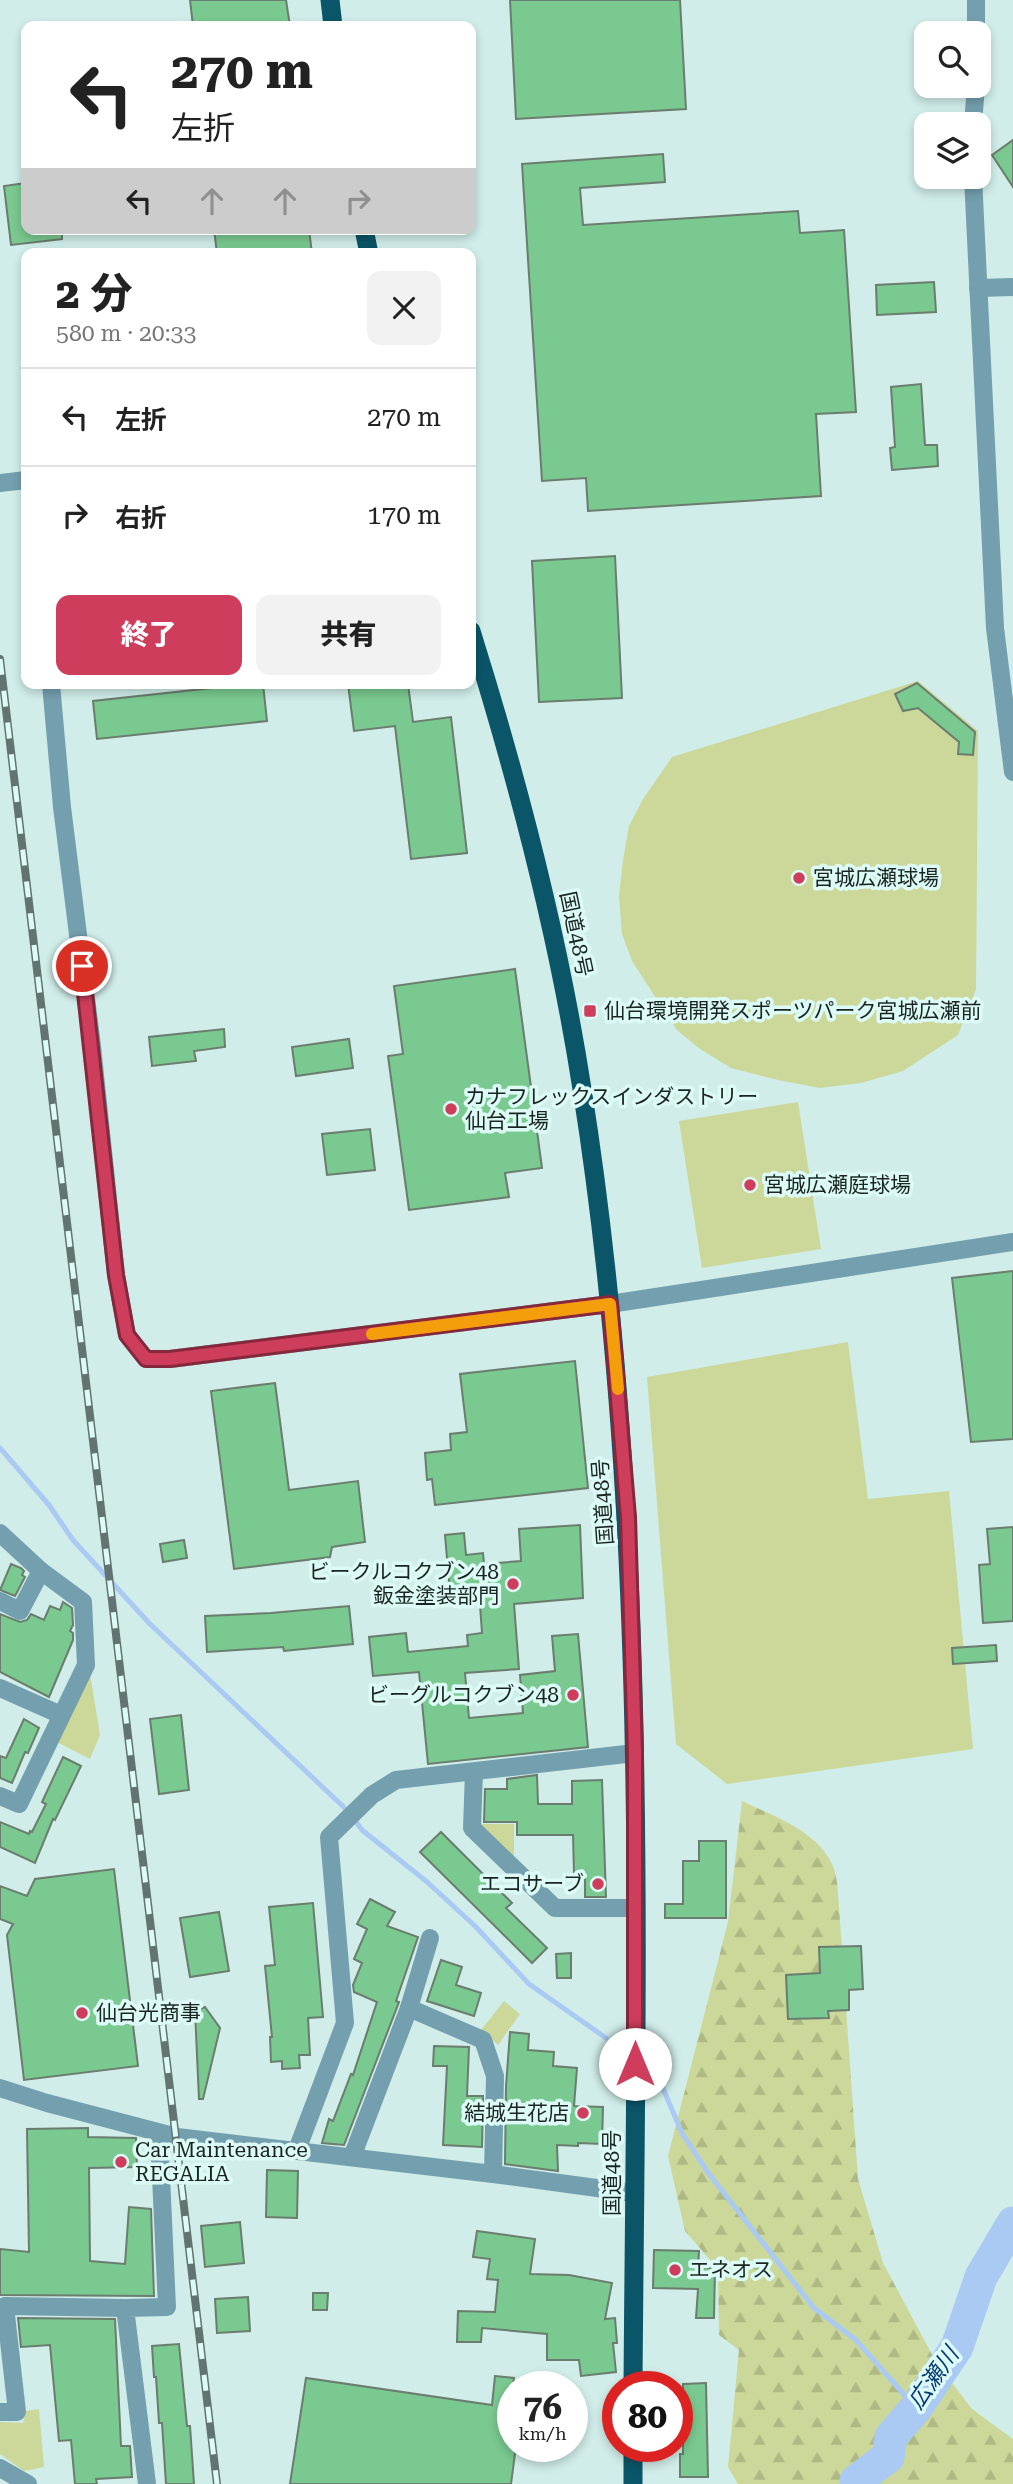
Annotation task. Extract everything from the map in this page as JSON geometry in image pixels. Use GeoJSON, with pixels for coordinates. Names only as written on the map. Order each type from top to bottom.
{"type":"FeatureCollection","features":[{"type":"Feature","properties":{"kind":"highway"},"geometry":{"type":"LineString","coordinates":[[330,0],[332,21]]}},
{"type":"Feature","properties":{"kind":"highway","name":"国道48号"},"geometry":{"type":"LineString","coordinates":[[476,647],[499,721],[544,890],[582,1089],[610,1304],[628,1517],[635,1753],[634,2371]]}},
{"type":"Feature","properties":{"kind":"highway"},"geometry":{"type":"LineString","coordinates":[[633,2462],[633,2484]]}},
{"type":"Feature","properties":{"kind":"street"},"geometry":{"type":"LineString","coordinates":[[976,0],[976,21]]}},
{"type":"Feature","properties":{"kind":"street"},"geometry":{"type":"LineString","coordinates":[[974,189],[995,628],[1013,772]]}},
{"type":"Feature","properties":{"kind":"street"},"geometry":{"type":"LineString","coordinates":[[978,288],[1013,287]]}},
{"type":"Feature","properties":{"kind":"street"},"geometry":{"type":"LineString","coordinates":[[0,483],[21,481]]}},
{"type":"Feature","properties":{"kind":"street"},"geometry":{"type":"LineString","coordinates":[[51,689],[62,807],[92,1046],[116,1275],[127,1335],[146,1359],[170,1359],[610,1304],[1013,1242]]}},
{"type":"Feature","properties":{"kind":"street"},"geometry":{"type":"LineString","coordinates":[[0,1533],[41,1571],[83,1602],[86,1665],[19,1804],[0,1796]]}},
{"type":"Feature","properties":{"kind":"street"},"geometry":{"type":"LineString","coordinates":[[0,1601],[20,1611],[41,1571]]}},
{"type":"Feature","properties":{"kind":"street"},"geometry":{"type":"LineString","coordinates":[[0,1688],[61,1715]]}},
{"type":"Feature","properties":{"kind":"street"},"geometry":{"type":"LineString","coordinates":[[297,2150],[345,2023],[329,1837],[372,1796],[396,1780],[635,1753]]}},
{"type":"Feature","properties":{"kind":"street"},"geometry":{"type":"LineString","coordinates":[[474,1772],[472,1828],[555,1908],[635,1908]]}},
{"type":"Feature","properties":{"kind":"street"},"geometry":{"type":"LineString","coordinates":[[352,2157],[408,2008],[430,1938]]}},
{"type":"Feature","properties":{"kind":"street"},"geometry":{"type":"LineString","coordinates":[[408,2008],[483,2040],[495,2076],[493,2174]]}},
{"type":"Feature","properties":{"kind":"street"},"geometry":{"type":"LineString","coordinates":[[0,2088],[159,2133],[635,2193]]}},
{"type":"Feature","properties":{"kind":"street"},"geometry":{"type":"LineString","coordinates":[[0,2412],[17,2412],[5,2306],[167,2307],[159,2133]]}},
{"type":"Feature","properties":{"kind":"street"},"geometry":{"type":"LineString","coordinates":[[125,2308],[147,2484]]}},
{"type":"Feature","properties":{"kind":"street"},"geometry":{"type":"LineString","coordinates":[[0,2468],[27,2484]]}},
{"type":"Feature","properties":{"kind":"green space","name":"宮城広瀬球場"},"geometry":{"type":"Polygon","coordinates":[[[918,681],[978,731],[976,989],[958,1035],[903,1071],[861,1083],[820,1088],[731,1068],[700,1049],[677,1030],[632,961],[622,934],[619,896],[629,826],[643,799],[672,757],[918,681]]]}},
{"type":"Feature","properties":{"kind":"green space","name":"宮城広瀬庭球場"},"geometry":{"type":"Polygon","coordinates":[[[798,1102],[821,1249],[702,1268],[679,1121],[798,1102]]]}},
{"type":"Feature","properties":{"kind":"green space"},"geometry":{"type":"Polygon","coordinates":[[[848,1342],[868,1499],[949,1491],[973,1749],[727,1784],[676,1744],[647,1377],[848,1342]]]}},
{"type":"Feature","properties":{"kind":"green space"},"geometry":{"type":"Polygon","coordinates":[[[90,1674],[100,1735],[90,1759],[55,1741],[90,1674]]]}},
{"type":"Feature","properties":{"kind":"green space"},"geometry":{"type":"Polygon","coordinates":[[[742,1801],[808,1835],[828,1856],[834,1869],[858,2179],[883,2263],[936,2362],[972,2409],[1013,2439],[1013,2484],[738,2484],[728,2467],[739,2350],[719,2335],[718,2269],[685,2231],[668,2156],[728,1922],[742,1801]]]}},
{"type":"Feature","properties":{"kind":"green space"},"geometry":{"type":"Polygon","coordinates":[[[478,1824],[514,1824],[514,1865],[478,1824]]]}},
{"type":"Feature","properties":{"kind":"green space"},"geometry":{"type":"Polygon","coordinates":[[[504,2001],[520,2014],[498,2045],[481,2030],[504,2001]]]}},
{"type":"Feature","properties":{"kind":"green space"},"geometry":{"type":"Polygon","coordinates":[[[39,2409],[44,2467],[24,2471],[0,2454],[0,2422],[23,2423],[26,2411],[39,2409]]]}},
{"type":"Feature","properties":{"kind":"building"},"geometry":{"type":"Polygon","coordinates":[[[190,0],[286,0],[289,21],[192,21],[190,0]]]}},
{"type":"Feature","properties":{"kind":"building"},"geometry":{"type":"Polygon","coordinates":[[[510,0],[680,0],[686,109],[516,119],[510,0]]]}},
{"type":"Feature","properties":{"kind":"building"},"geometry":{"type":"Polygon","coordinates":[[[1013,140],[1013,187],[992,155],[1013,140]]]}},
{"type":"Feature","properties":{"kind":"building"},"geometry":{"type":"Polygon","coordinates":[[[663,154],[665,182],[580,188],[583,225],[798,211],[800,233],[844,230],[856,412],[816,414],[821,496],[588,511],[586,478],[542,481],[522,164],[663,154]]]}},
{"type":"Feature","properties":{"kind":"building"},"geometry":{"type":"Polygon","coordinates":[[[21,184],[21,235],[62,235],[62,239],[11,245],[4,186],[21,184]]]}},
{"type":"Feature","properties":{"kind":"building"},"geometry":{"type":"Polygon","coordinates":[[[215,235],[310,235],[311,248],[216,248],[215,235]]]}},
{"type":"Feature","properties":{"kind":"building"},"geometry":{"type":"Polygon","coordinates":[[[934,282],[936,312],[877,315],[876,285],[934,282]]]}},
{"type":"Feature","properties":{"kind":"building"},"geometry":{"type":"Polygon","coordinates":[[[921,384],[925,445],[937,445],[938,466],[892,470],[890,448],[895,447],[891,387],[921,384]]]}},
{"type":"Feature","properties":{"kind":"building"},"geometry":{"type":"Polygon","coordinates":[[[615,556],[622,698],[539,702],[532,561],[615,556]]]}},
{"type":"Feature","properties":{"kind":"building"},"geometry":{"type":"Polygon","coordinates":[[[917,683],[975,732],[973,755],[958,754],[959,742],[918,708],[903,711],[895,694],[917,683]]]}},
{"type":"Feature","properties":{"kind":"building"},"geometry":{"type":"Polygon","coordinates":[[[203,689],[264,689],[267,721],[97,739],[93,701],[203,689]]]}},
{"type":"Feature","properties":{"kind":"building"},"geometry":{"type":"Polygon","coordinates":[[[349,689],[409,689],[413,722],[451,717],[467,853],[411,859],[395,726],[354,731],[349,689]]]}},
{"type":"Feature","properties":{"kind":"building"},"geometry":{"type":"Polygon","coordinates":[[[515,969],[542,1168],[505,1173],[509,1197],[409,1210],[388,1056],[403,1054],[394,986],[515,969]]]}},
{"type":"Feature","properties":{"kind":"building"},"geometry":{"type":"Polygon","coordinates":[[[224,1029],[225,1047],[194,1051],[196,1061],[152,1066],[149,1037],[224,1029]]]}},
{"type":"Feature","properties":{"kind":"building"},"geometry":{"type":"Polygon","coordinates":[[[349,1039],[353,1068],[296,1076],[292,1047],[349,1039]]]}},
{"type":"Feature","properties":{"kind":"building"},"geometry":{"type":"Polygon","coordinates":[[[370,1129],[375,1170],[327,1175],[322,1134],[370,1129]]]}},
{"type":"Feature","properties":{"kind":"building"},"geometry":{"type":"Polygon","coordinates":[[[1013,1271],[1013,1439],[971,1442],[952,1278],[1013,1271]]]}},
{"type":"Feature","properties":{"kind":"building"},"geometry":{"type":"Polygon","coordinates":[[[575,1361],[588,1488],[435,1505],[432,1479],[427,1480],[425,1453],[451,1450],[450,1434],[467,1432],[460,1374],[575,1361]]]}},
{"type":"Feature","properties":{"kind":"building"},"geometry":{"type":"Polygon","coordinates":[[[275,1383],[289,1490],[358,1481],[365,1542],[332,1547],[330,1557],[234,1569],[211,1391],[275,1383]]]}},
{"type":"Feature","properties":{"kind":"building"},"geometry":{"type":"Polygon","coordinates":[[[580,1525],[583,1598],[514,1604],[519,1669],[465,1673],[469,1718],[523,1713],[520,1675],[555,1671],[552,1636],[578,1634],[588,1747],[428,1764],[419,1672],[373,1676],[369,1637],[406,1633],[408,1652],[468,1646],[467,1635],[482,1633],[479,1591],[450,1593],[445,1535],[464,1533],[466,1555],[483,1553],[484,1564],[521,1561],[519,1529],[580,1525]]]}},
{"type":"Feature","properties":{"kind":"building"},"geometry":{"type":"Polygon","coordinates":[[[1013,1527],[1013,1621],[983,1623],[979,1565],[990,1564],[987,1529],[1013,1527]]]}},
{"type":"Feature","properties":{"kind":"building"},"geometry":{"type":"Polygon","coordinates":[[[184,1540],[187,1558],[163,1562],[160,1544],[184,1540]]]}},
{"type":"Feature","properties":{"kind":"building"},"geometry":{"type":"Polygon","coordinates":[[[11,1564],[21,1568],[25,1577],[15,1596],[0,1590],[11,1564]]]}},
{"type":"Feature","properties":{"kind":"building"},"geometry":{"type":"Polygon","coordinates":[[[63,1602],[72,1608],[73,1625],[70,1631],[73,1633],[73,1640],[49,1697],[0,1672],[0,1614],[20,1622],[27,1620],[31,1614],[44,1620],[50,1606],[60,1610],[63,1602]]]}},
{"type":"Feature","properties":{"kind":"building"},"geometry":{"type":"Polygon","coordinates":[[[349,1606],[353,1644],[284,1651],[283,1647],[207,1652],[205,1616],[349,1606]]]}},
{"type":"Feature","properties":{"kind":"building"},"geometry":{"type":"Polygon","coordinates":[[[996,1645],[997,1661],[953,1664],[952,1648],[996,1645]]]}},
{"type":"Feature","properties":{"kind":"building"},"geometry":{"type":"Polygon","coordinates":[[[181,1715],[189,1790],[159,1794],[150,1719],[181,1715]]]}},
{"type":"Feature","properties":{"kind":"building"},"geometry":{"type":"Polygon","coordinates":[[[24,1719],[39,1728],[12,1783],[0,1778],[0,1756],[6,1758],[24,1719]]]}},
{"type":"Feature","properties":{"kind":"building"},"geometry":{"type":"Polygon","coordinates":[[[63,1757],[81,1766],[55,1820],[53,1819],[35,1863],[0,1847],[0,1822],[29,1834],[32,1832],[46,1804],[42,1802],[63,1757]]]}},
{"type":"Feature","properties":{"kind":"building"},"geometry":{"type":"Polygon","coordinates":[[[537,1775],[538,1804],[572,1804],[572,1781],[602,1780],[606,1897],[585,1897],[585,1873],[574,1873],[573,1835],[517,1835],[517,1822],[484,1822],[485,1789],[507,1789],[507,1779],[537,1775]]]}},
{"type":"Feature","properties":{"kind":"building"},"geometry":{"type":"Polygon","coordinates":[[[441,1832],[512,1903],[506,1908],[547,1948],[532,1963],[420,1852],[441,1832]]]}},
{"type":"Feature","properties":{"kind":"building"},"geometry":{"type":"Polygon","coordinates":[[[699,1841],[726,1841],[726,1918],[665,1918],[665,1904],[683,1904],[683,1861],[699,1861],[699,1841]]]}},
{"type":"Feature","properties":{"kind":"building"},"geometry":{"type":"Polygon","coordinates":[[[114,1869],[138,2066],[24,2080],[7,1935],[13,1924],[0,1919],[0,1886],[27,1896],[35,1879],[114,1869]]]}},
{"type":"Feature","properties":{"kind":"building"},"geometry":{"type":"Polygon","coordinates":[[[370,1899],[395,1912],[387,1926],[418,1937],[396,2001],[399,2002],[344,2145],[322,2143],[329,2119],[333,2121],[351,2074],[353,2075],[377,2002],[354,1992],[353,1985],[362,1963],[354,1959],[367,1929],[357,1924],[370,1899]]]}},
{"type":"Feature","properties":{"kind":"building"},"geometry":{"type":"Polygon","coordinates":[[[313,1903],[323,2017],[308,2018],[310,2055],[299,2055],[300,2068],[282,2069],[282,2061],[271,2062],[272,2037],[265,1966],[275,1965],[269,1907],[313,1903]]]}},
{"type":"Feature","properties":{"kind":"building"},"geometry":{"type":"Polygon","coordinates":[[[219,1912],[229,1971],[190,1977],[180,1918],[219,1912]]]}},
{"type":"Feature","properties":{"kind":"building"},"geometry":{"type":"Polygon","coordinates":[[[861,1946],[863,1989],[849,1990],[849,2010],[828,2011],[829,2018],[788,2019],[786,1975],[820,1973],[819,1947],[861,1946]]]}},
{"type":"Feature","properties":{"kind":"building"},"geometry":{"type":"Polygon","coordinates":[[[571,1953],[571,1978],[557,1978],[556,1954],[571,1953]]]}},
{"type":"Feature","properties":{"kind":"building"},"geometry":{"type":"Polygon","coordinates":[[[441,1960],[462,1967],[456,1985],[481,1993],[474,2016],[427,2001],[441,1960]]]}},
{"type":"Feature","properties":{"kind":"building"},"geometry":{"type":"Polygon","coordinates":[[[205,2007],[220,2028],[203,2099],[199,2099],[195,2011],[205,2007]]]}},
{"type":"Feature","properties":{"kind":"building"},"geometry":{"type":"Polygon","coordinates":[[[510,2032],[529,2034],[528,2050],[554,2052],[553,2066],[577,2068],[574,2106],[603,2107],[602,2144],[557,2145],[558,2171],[505,2164],[510,2032]]]}},
{"type":"Feature","properties":{"kind":"building"},"geometry":{"type":"Polygon","coordinates":[[[434,2046],[469,2047],[467,2096],[483,2096],[482,2147],[443,2145],[447,2066],[433,2066],[434,2046]]]}},
{"type":"Feature","properties":{"kind":"building"},"geometry":{"type":"Polygon","coordinates":[[[88,2128],[88,2137],[136,2138],[137,2167],[89,2168],[90,2261],[125,2264],[129,2207],[151,2209],[154,2296],[0,2295],[0,2249],[29,2252],[27,2129],[88,2128]]]}},
{"type":"Feature","properties":{"kind":"building"},"geometry":{"type":"Polygon","coordinates":[[[267,2170],[298,2171],[297,2218],[266,2217],[267,2170]]]}},
{"type":"Feature","properties":{"kind":"building"},"geometry":{"type":"Polygon","coordinates":[[[240,2222],[244,2263],[205,2267],[201,2226],[240,2222]]]}},
{"type":"Feature","properties":{"kind":"building"},"geometry":{"type":"Polygon","coordinates":[[[477,2231],[535,2239],[530,2274],[569,2275],[612,2283],[605,2319],[615,2318],[617,2343],[613,2343],[616,2371],[588,2375],[588,2371],[580,2371],[579,2360],[547,2360],[547,2334],[482,2328],[481,2342],[457,2342],[458,2311],[495,2312],[498,2280],[487,2279],[490,2259],[473,2257],[477,2231]]]}},
{"type":"Feature","properties":{"kind":"building"},"geometry":{"type":"Polygon","coordinates":[[[654,2250],[699,2251],[698,2268],[715,2268],[714,2318],[696,2318],[698,2289],[653,2288],[654,2250]]]}},
{"type":"Feature","properties":{"kind":"building"},"geometry":{"type":"Polygon","coordinates":[[[313,2293],[328,2293],[327,2310],[313,2310],[313,2293]]]}},
{"type":"Feature","properties":{"kind":"building"},"geometry":{"type":"Polygon","coordinates":[[[248,2297],[250,2331],[217,2333],[215,2299],[248,2297]]]}},
{"type":"Feature","properties":{"kind":"building"},"geometry":{"type":"Polygon","coordinates":[[[18,2318],[115,2319],[121,2446],[130,2446],[132,2477],[96,2479],[97,2484],[75,2484],[71,2440],[59,2441],[50,2345],[21,2347],[18,2318]]]}},
{"type":"Feature","properties":{"kind":"building"},"geometry":{"type":"Polygon","coordinates":[[[179,2344],[187,2426],[190,2426],[194,2484],[166,2484],[162,2423],[159,2423],[154,2377],[152,2346],[179,2344]]]}},
{"type":"Feature","properties":{"kind":"building"},"geometry":{"type":"Polygon","coordinates":[[[497,2376],[497,2462],[514,2462],[511,2484],[290,2484],[306,2378],[492,2405],[497,2376]]]}},
{"type":"Feature","properties":{"kind":"building"},"geometry":{"type":"Polygon","coordinates":[[[706,2383],[708,2477],[680,2477],[680,2462],[693,2462],[693,2384],[706,2383]]]}},
{"type":"Feature","properties":{"kind":"waterway"},"geometry":{"type":"LineString","coordinates":[[0,1448],[49,1505],[73,1540],[150,1624],[349,1812],[362,1830],[426,1881],[475,1926],[529,1984],[606,2038]]}},
{"type":"Feature","properties":{"kind":"waterway"},"geometry":{"type":"LineString","coordinates":[[656,2072],[682,2133],[709,2174],[814,2308],[856,2340],[916,2408]]}},
{"type":"Feature","properties":{"kind":"waterway","name":"広瀬川"},"geometry":{"type":"LineString","coordinates":[[857,2484],[856,2481],[888,2457],[891,2437],[916,2408],[957,2347],[981,2277],[1013,2223]]}},
{"type":"Feature","properties":{"kind":"railway"},"geometry":{"type":"LineString","coordinates":[[0,659],[217,2484]]}},
{"type":"Feature","properties":{"kind":"slow traffic"},"geometry":{"type":"LineString","coordinates":[[372,1334],[610,1304],[618,1389]]}},
{"type":"Feature","properties":{"kind":"place","name":"宮城広瀬球場"},"geometry":{"type":"Point","coordinates":[799,878]}},
{"type":"Feature","properties":{"kind":"place","name":"仙台環境開発スポーツパーク宮城広瀬前"},"geometry":{"type":"Point","coordinates":[590,1011]}},
{"type":"Feature","properties":{"kind":"place","name":"カナフレックスインダストリー 仙台工場"},"geometry":{"type":"Point","coordinates":[451,1109]}},
{"type":"Feature","properties":{"kind":"place","name":"宮城広瀬庭球場"},"geometry":{"type":"Point","coordinates":[750,1185]}},
{"type":"Feature","properties":{"kind":"place","name":"ビークルコクブン48 鈑金塗装部門"},"geometry":{"type":"Point","coordinates":[513,1584]}},
{"type":"Feature","properties":{"kind":"place","name":"ビーグルコクブン48"},"geometry":{"type":"Point","coordinates":[573,1695]}},
{"type":"Feature","properties":{"kind":"place","name":"エコサーブ"},"geometry":{"type":"Point","coordinates":[598,1884]}},
{"type":"Feature","properties":{"kind":"place","name":"仙台光商事"},"geometry":{"type":"Point","coordinates":[82,2013]}},
{"type":"Feature","properties":{"kind":"place","name":"結城生花店"},"geometry":{"type":"Point","coordinates":[583,2113]}},
{"type":"Feature","properties":{"kind":"place","name":"Car Maintenance REGALIA"},"geometry":{"type":"Point","coordinates":[121,2162]}},
{"type":"Feature","properties":{"kind":"place","name":"エネオス"},"geometry":{"type":"Point","coordinates":[675,2270]}},
{"type":"Feature","properties":{"kind":"route"},"geometry":{"type":"LineString","coordinates":[[82,966],[116,1275],[127,1335],[146,1359],[170,1359],[610,1304],[628,1517],[635,1753],[635,2064]]}}]}
